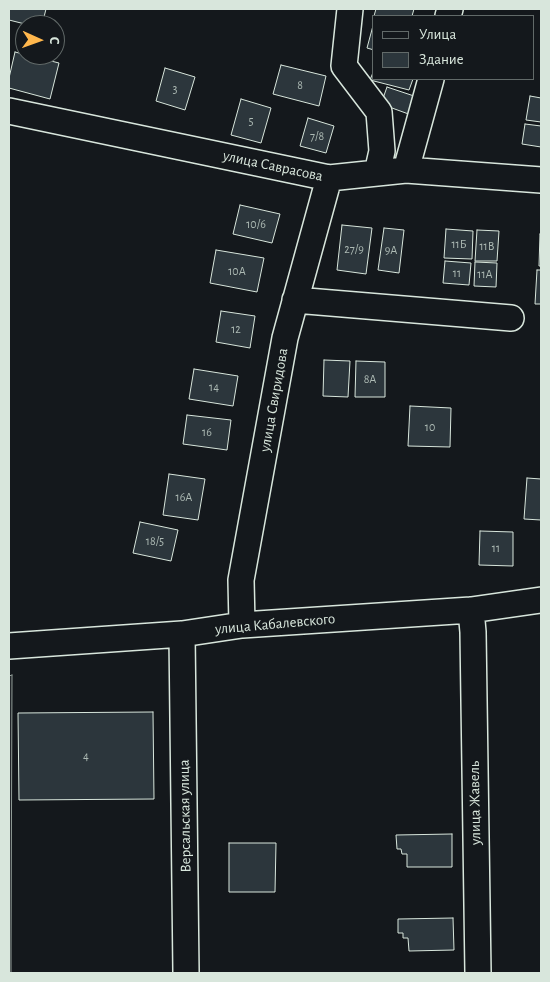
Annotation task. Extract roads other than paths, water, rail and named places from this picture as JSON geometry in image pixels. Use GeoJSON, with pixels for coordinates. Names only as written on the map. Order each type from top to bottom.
{"type":"FeatureCollection","features":[{"type":"Feature","properties":{"kind":"street"},"geometry":{"type":"LineString","coordinates":[[350,9],[344,66],[379,112],[382,151],[377,173]]}},
{"type":"Feature","properties":{"kind":"street"},"geometry":{"type":"LineString","coordinates":[[406,170],[431,80]]}},
{"type":"Feature","properties":{"kind":"street","name":"улица Саврасова"},"geometry":{"type":"LineString","coordinates":[[9,111],[329,178],[406,170],[541,180]]}},
{"type":"Feature","properties":{"kind":"street","name":"улица Свиридова"},"geometry":{"type":"LineString","coordinates":[[242,625],[241,580],[285,338],[329,178]]}},
{"type":"Feature","properties":{"kind":"street"},"geometry":{"type":"LineString","coordinates":[[295,300],[511,318]]}},
{"type":"Feature","properties":{"kind":"street","name":"улица Кабалевского"},"geometry":{"type":"LineString","coordinates":[[9,646],[182,634],[242,625],[472,621],[541,600]]}},
{"type":"Feature","properties":{"kind":"street","name":"улица Жавель"},"geometry":{"type":"LineString","coordinates":[[472,621],[478,973]]}},
{"type":"Feature","properties":{"kind":"street","name":"Версальская улица"},"geometry":{"type":"LineString","coordinates":[[182,634],[186,973]]}}]}
